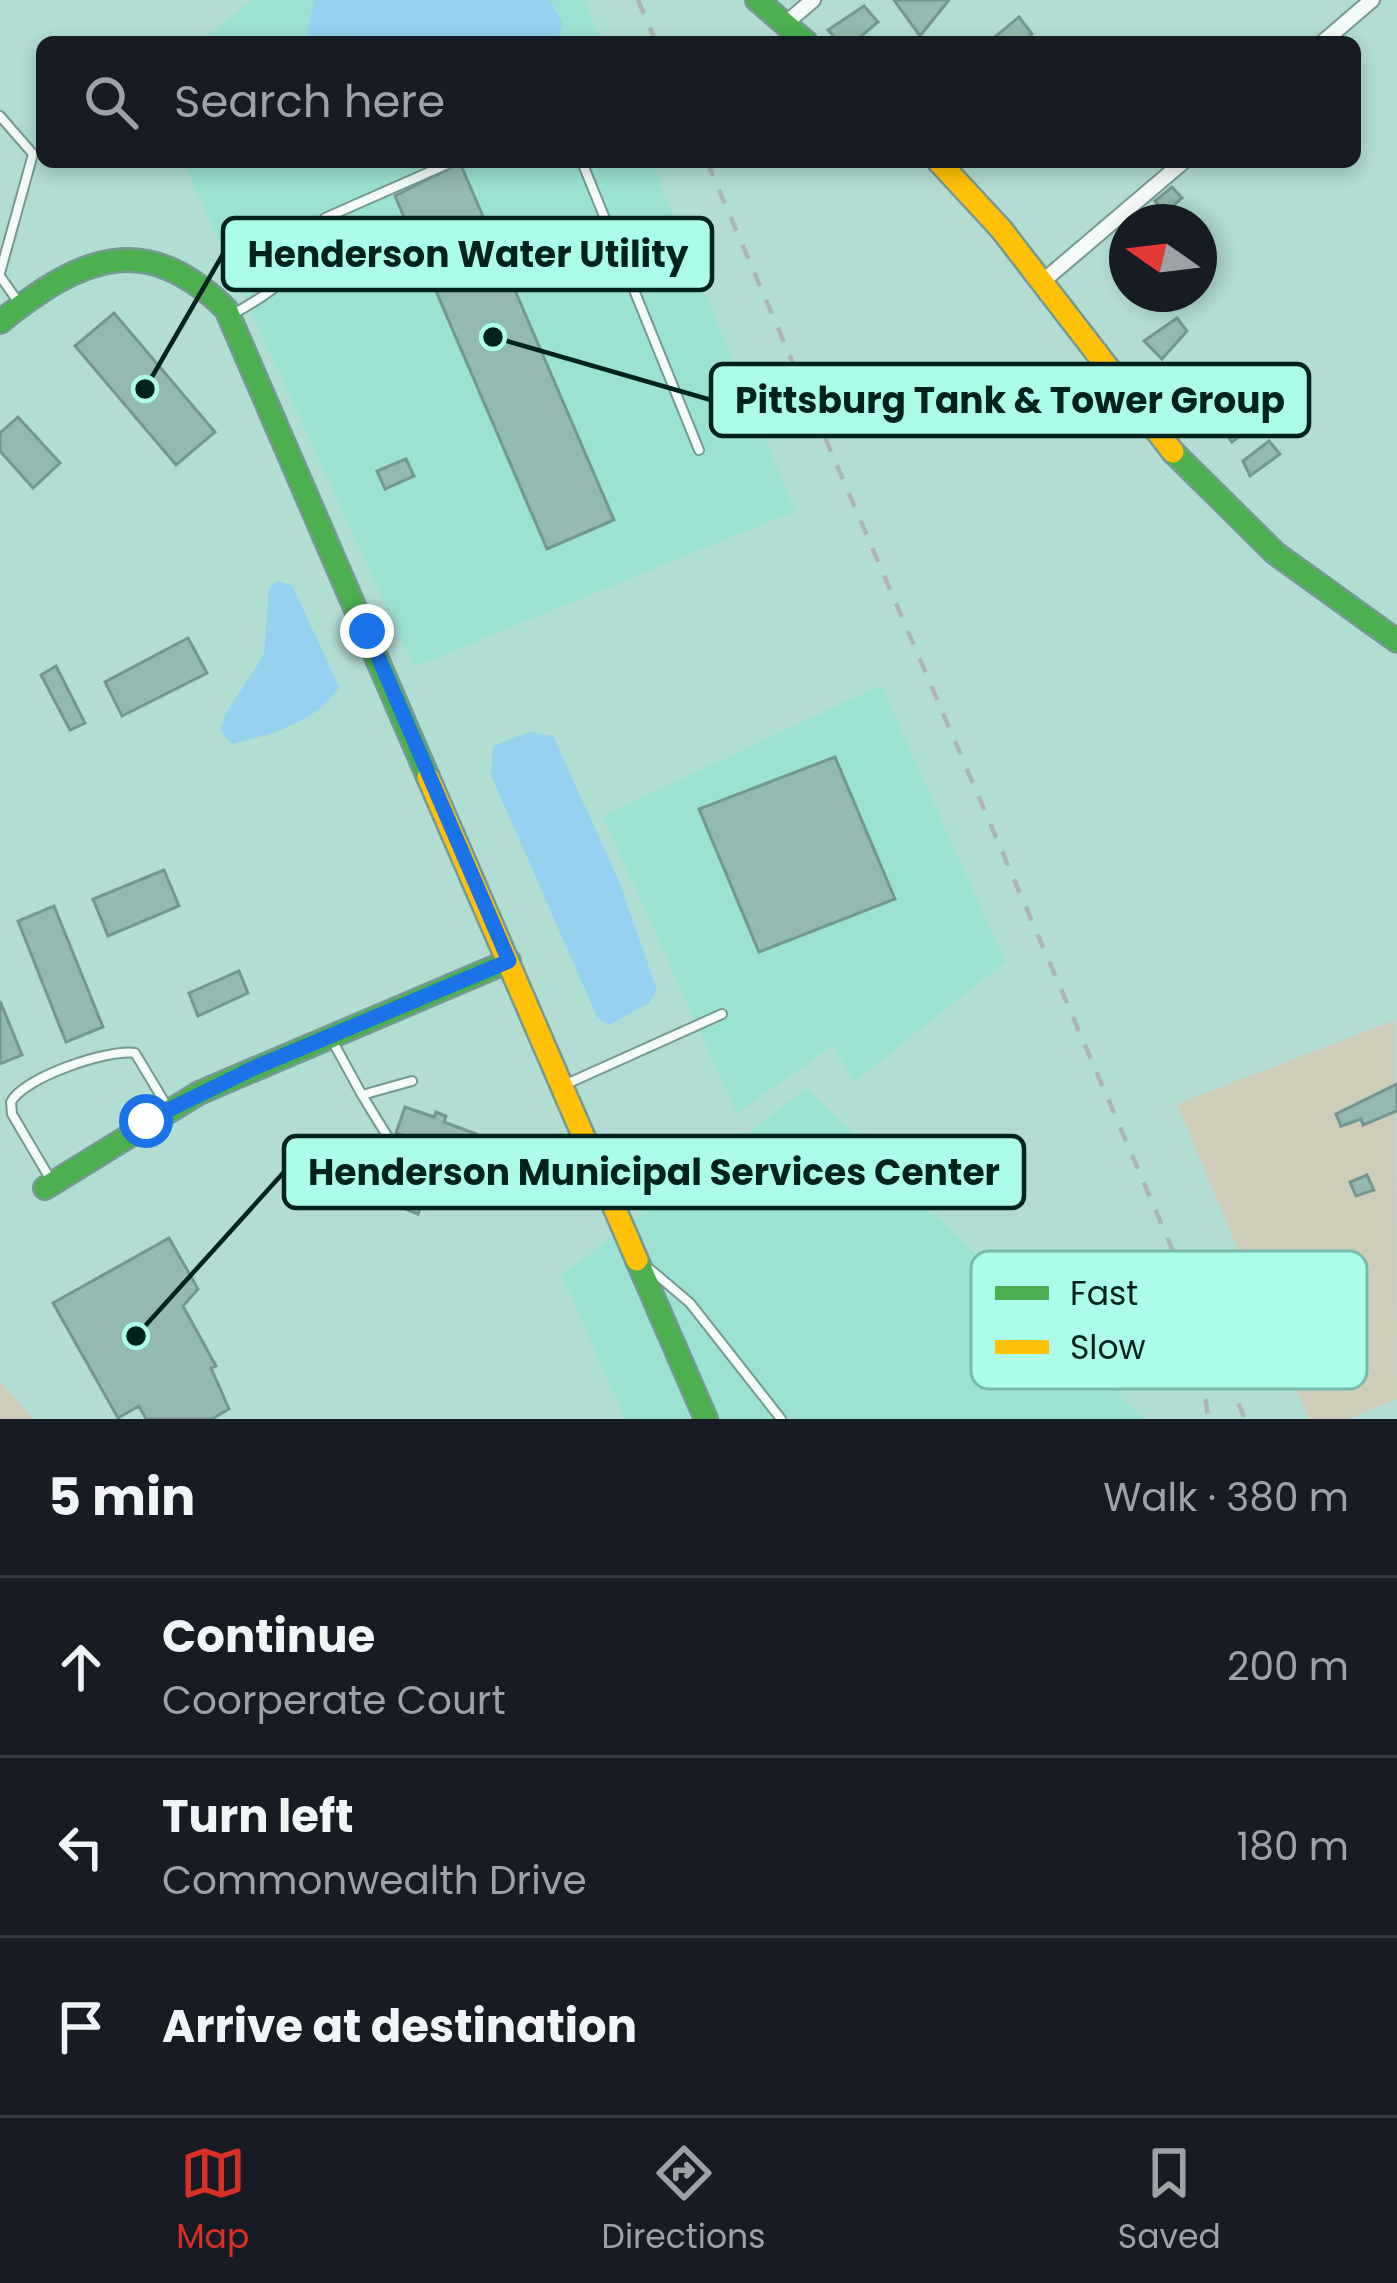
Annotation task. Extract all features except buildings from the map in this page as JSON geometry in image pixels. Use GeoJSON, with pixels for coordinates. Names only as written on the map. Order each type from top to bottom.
{"type":"FeatureCollection","features":[{"type":"Feature","properties":{"kind":"street"},"geometry":{"type":"LineString","coordinates":[[757,0],[799,36]]}},
{"type":"Feature","properties":{"kind":"street"},"geometry":{"type":"LineString","coordinates":[[785,24],[813,0]]}},
{"type":"Feature","properties":{"kind":"street"},"geometry":{"type":"LineString","coordinates":[[1330,36],[1372,0]]}},
{"type":"Feature","properties":{"kind":"street"},"geometry":{"type":"LineString","coordinates":[[944,168],[1042,282],[1171,450],[1290,565],[1397,641]]}},
{"type":"Feature","properties":{"kind":"street"},"geometry":{"type":"LineString","coordinates":[[1042,282],[1176,168]]}},
{"type":"Feature","properties":{"kind":"street"},"geometry":{"type":"LineString","coordinates":[[0,322],[69,271],[125,257],[181,270],[212,293],[230,316],[706,1419]]}},
{"type":"Feature","properties":{"kind":"street"},"geometry":{"type":"LineString","coordinates":[[49,1186],[168,1108],[509,961]]}},
{"type":"Feature","properties":{"kind":"lane"},"geometry":{"type":"LineString","coordinates":[[0,116],[33,154],[0,275],[20,304]]}},
{"type":"Feature","properties":{"kind":"lane"},"geometry":{"type":"LineString","coordinates":[[230,316],[272,294],[307,260],[325,218],[438,168]]}},
{"type":"Feature","properties":{"kind":"lane"},"geometry":{"type":"LineString","coordinates":[[584,168],[699,450]]}},
{"type":"Feature","properties":{"kind":"lane"},"geometry":{"type":"LineString","coordinates":[[561,1086],[722,1014]]}},
{"type":"Feature","properties":{"kind":"lane"},"geometry":{"type":"LineString","coordinates":[[331,1035],[341,1064],[389,1139],[446,1161]]}},
{"type":"Feature","properties":{"kind":"lane"},"geometry":{"type":"LineString","coordinates":[[49,1186],[12,1114],[11,1102],[27,1084],[119,1050],[135,1053],[168,1108]]}},
{"type":"Feature","properties":{"kind":"lane"},"geometry":{"type":"LineString","coordinates":[[362,1094],[412,1082]]}},
{"type":"Feature","properties":{"kind":"lane"},"geometry":{"type":"LineString","coordinates":[[636,1258],[690,1303],[781,1419]]}},
{"type":"Feature","properties":{"kind":"shaded area"},"geometry":{"type":"Polygon","coordinates":[[[252,0],[584,0],[599,36],[208,36],[252,0]]]}},
{"type":"Feature","properties":{"kind":"shaded area"},"geometry":{"type":"Polygon","coordinates":[[[186,168],[653,168],[795,511],[414,667],[186,168]]]}},
{"type":"Feature","properties":{"kind":"shaded area"},"geometry":{"type":"Polygon","coordinates":[[[881,685],[1005,962],[854,1082],[833,1045],[737,1114],[603,816],[881,685]]]}},
{"type":"Feature","properties":{"kind":"shaded area"},"geometry":{"type":"Polygon","coordinates":[[[1395,1020],[1397,1399],[1348,1419],[1309,1419],[1296,1389],[1367,1389],[1367,1251],[1239,1251],[1177,1104],[1395,1020]]]}},
{"type":"Feature","properties":{"kind":"shaded area"},"geometry":{"type":"Polygon","coordinates":[[[807,1088],[973,1251],[971,1389],[1113,1389],[1144,1419],[625,1419],[562,1275],[807,1088]]]}},
{"type":"Feature","properties":{"kind":"shaded area"},"geometry":{"type":"Polygon","coordinates":[[[0,1381],[33,1419],[0,1419],[0,1381]]]}},
{"type":"Feature","properties":{"kind":"water"},"geometry":{"type":"Polygon","coordinates":[[[314,0],[550,0],[562,23],[559,36],[306,36],[314,0]]]}},
{"type":"Feature","properties":{"kind":"water"},"geometry":{"type":"Polygon","coordinates":[[[277,581],[292,585],[339,687],[306,718],[232,744],[220,730],[264,655],[269,587],[277,581]]]}},
{"type":"Feature","properties":{"kind":"water"},"geometry":{"type":"Polygon","coordinates":[[[530,732],[553,736],[619,881],[657,990],[649,1003],[609,1025],[597,1017],[491,775],[493,746],[530,732]]]}},
{"type":"Feature","properties":{"kind":"railway"},"geometry":{"type":"LineString","coordinates":[[638,0],[653,36]]}},
{"type":"Feature","properties":{"kind":"railway"},"geometry":{"type":"LineString","coordinates":[[710,168],[1173,1251]]}},
{"type":"Feature","properties":{"kind":"railway"},"geometry":{"type":"LineString","coordinates":[[1205,1389],[1208,1419]]}},
{"type":"Feature","properties":{"kind":"railway"},"geometry":{"type":"LineString","coordinates":[[1232,1389],[1245,1419]]}},
{"type":"Feature","properties":{"kind":"traffic: fast"},"geometry":{"type":"LineString","coordinates":[[757,0],[799,36]]}},
{"type":"Feature","properties":{"kind":"traffic: fast"},"geometry":{"type":"LineString","coordinates":[[0,322],[58,281],[113,261],[167,268],[226,309],[428,777]]}},
{"type":"Feature","properties":{"kind":"traffic: fast"},"geometry":{"type":"LineString","coordinates":[[1173,452],[1275,553],[1397,641]]}},
{"type":"Feature","properties":{"kind":"traffic: fast"},"geometry":{"type":"LineString","coordinates":[[45,1188],[199,1093],[509,961]]}},
{"type":"Feature","properties":{"kind":"traffic: fast"},"geometry":{"type":"LineString","coordinates":[[637,1260],[706,1419]]}},
{"type":"Feature","properties":{"kind":"traffic: slow"},"geometry":{"type":"LineString","coordinates":[[945,168],[1001,229],[1173,452]]}},
{"type":"Feature","properties":{"kind":"traffic: slow"},"geometry":{"type":"LineString","coordinates":[[428,777],[637,1260]]}},
{"type":"Feature","properties":{"kind":"place","name":"Pittsburg Tank & Tower Group"},"geometry":{"type":"Point","coordinates":[493,337]}},
{"type":"Feature","properties":{"kind":"place","name":"Henderson Water Utility"},"geometry":{"type":"Point","coordinates":[145,389]}},
{"type":"Feature","properties":{"kind":"place","name":"Henderson Municipal Services Center"},"geometry":{"type":"Point","coordinates":[136,1336]}},
{"type":"Feature","properties":{"kind":"route"},"geometry":{"type":"LineString","coordinates":[[146,1121],[254,1068],[509,961],[367,631]]}}]}
